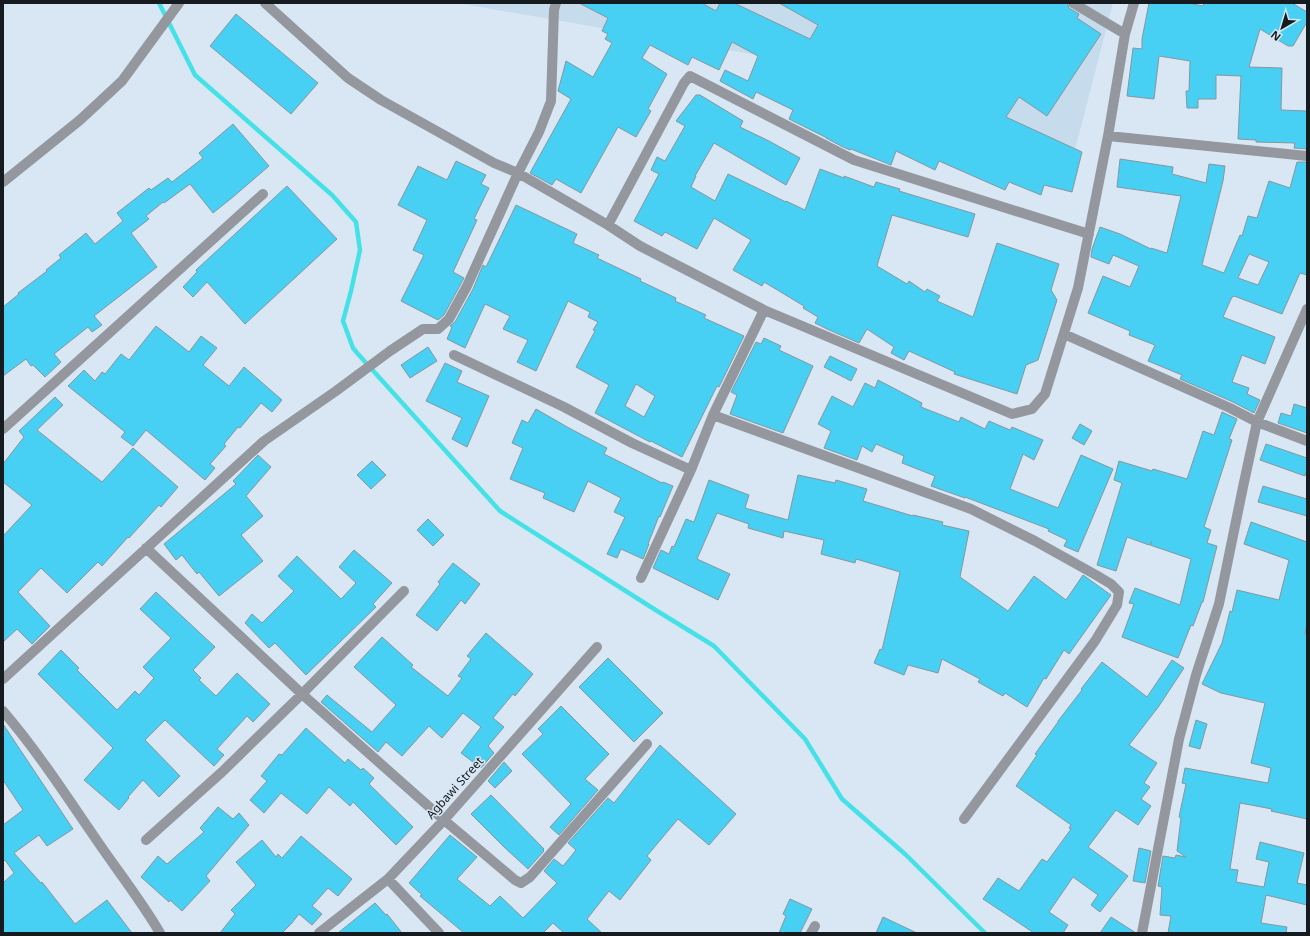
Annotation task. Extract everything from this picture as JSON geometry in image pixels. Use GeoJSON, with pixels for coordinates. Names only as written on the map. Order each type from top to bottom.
{"type":"FeatureCollection","features":[{"type":"Feature","properties":{"kind":"street"},"geometry":{"type":"LineString","coordinates":[[3,182],[80,120],[122,81],[180,3]]}},
{"type":"Feature","properties":{"kind":"street"},"geometry":{"type":"LineString","coordinates":[[265,3],[348,78],[376,96],[494,163],[518,173],[608,225],[640,246],[764,310],[1012,414],[1032,409],[1045,394],[1078,288],[1108,136],[1125,34],[1134,3]]}},
{"type":"Feature","properties":{"kind":"street"},"geometry":{"type":"LineString","coordinates":[[3,679],[264,441],[423,329],[438,329],[449,319],[467,286],[518,173],[539,132],[551,101],[554,10],[556,3]]}},
{"type":"Feature","properties":{"kind":"street"},"geometry":{"type":"LineString","coordinates":[[1073,3],[1125,34]]}},
{"type":"Feature","properties":{"kind":"street"},"geometry":{"type":"LineString","coordinates":[[608,225],[684,83],[690,76],[854,160],[1089,234]]}},
{"type":"Feature","properties":{"kind":"street"},"geometry":{"type":"LineString","coordinates":[[1108,136],[1307,156]]}},
{"type":"Feature","properties":{"kind":"street"},"geometry":{"type":"LineString","coordinates":[[3,429],[263,194]]}},
{"type":"Feature","properties":{"kind":"street"},"geometry":{"type":"LineString","coordinates":[[1142,933],[1179,739],[1196,675],[1219,604],[1257,422],[1307,309]]}},
{"type":"Feature","properties":{"kind":"street"},"geometry":{"type":"LineString","coordinates":[[641,578],[691,470],[713,415],[764,310]]}},
{"type":"Feature","properties":{"kind":"street"},"geometry":{"type":"LineString","coordinates":[[1064,334],[1230,408],[1257,422],[1307,441]]}},
{"type":"Feature","properties":{"kind":"street"},"geometry":{"type":"LineString","coordinates":[[454,355],[564,407],[632,443],[691,470]]}},
{"type":"Feature","properties":{"kind":"street"},"geometry":{"type":"LineString","coordinates":[[713,415],[971,510],[1035,542],[1112,584],[1119,592],[1117,605],[1095,641],[964,819]]}},
{"type":"Feature","properties":{"kind":"street"},"geometry":{"type":"LineString","coordinates":[[146,548],[302,694],[444,820],[515,880],[520,882],[530,877],[647,744]]}},
{"type":"Feature","properties":{"kind":"street"},"geometry":{"type":"LineString","coordinates":[[146,840],[222,772],[404,591]]}},
{"type":"Feature","properties":{"kind":"street","name":"Agbawi Street"},"geometry":{"type":"LineString","coordinates":[[319,933],[388,879],[444,820],[597,647]]}},
{"type":"Feature","properties":{"kind":"street"},"geometry":{"type":"LineString","coordinates":[[3,711],[80,814],[99,844],[145,908],[160,933]]}},
{"type":"Feature","properties":{"kind":"street"},"geometry":{"type":"LineString","coordinates":[[388,879],[439,933]]}},
{"type":"Feature","properties":{"kind":"shaded area"},"geometry":{"type":"Polygon","coordinates":[[[457,3],[1113,3],[1070,169],[815,65],[457,3]]]}},
{"type":"Feature","properties":{"kind":"building"},"geometry":{"type":"Polygon","coordinates":[[[579,3],[702,3],[716,11],[720,3],[734,3],[810,39],[818,25],[779,3],[1067,3],[1069,8],[1079,14],[1077,18],[1101,34],[1047,116],[1019,97],[1006,117],[1082,152],[1072,192],[1044,185],[1041,195],[1009,182],[1005,190],[939,161],[935,170],[896,151],[891,165],[843,147],[789,119],[793,110],[756,92],[753,99],[720,81],[725,70],[748,81],[758,56],[732,42],[719,70],[692,57],[688,65],[650,45],[642,58],[667,74],[648,109],[651,111],[636,137],[618,127],[581,193],[556,179],[552,185],[530,173],[571,99],[558,91],[566,61],[593,77],[612,43],[605,39],[608,34],[602,31],[608,18],[579,3]]]}},
{"type":"Feature","properties":{"kind":"building"},"geometry":{"type":"Polygon","coordinates":[[[1149,3],[1188,3],[1203,6],[1204,3],[1292,3],[1307,12],[1307,22],[1293,46],[1288,46],[1260,29],[1249,67],[1282,68],[1281,110],[1307,111],[1307,149],[1294,148],[1295,143],[1256,142],[1256,140],[1238,139],[1241,76],[1216,75],[1216,99],[1198,99],[1198,108],[1187,108],[1186,91],[1189,91],[1190,61],[1159,56],[1154,99],[1127,96],[1133,48],[1142,49],[1142,39],[1149,3]]]}},
{"type":"Feature","properties":{"kind":"building"},"geometry":{"type":"Polygon","coordinates":[[[236,14],[318,83],[291,114],[210,46],[236,14]]]}},
{"type":"Feature","properties":{"kind":"building"},"geometry":{"type":"Polygon","coordinates":[[[696,95],[700,95],[743,121],[740,127],[800,158],[786,185],[714,143],[695,176],[691,187],[715,201],[728,174],[805,210],[820,169],[874,187],[876,182],[900,189],[899,191],[975,214],[968,237],[892,215],[877,266],[907,284],[909,281],[925,292],[927,289],[940,296],[937,301],[973,317],[997,243],[1059,264],[1051,290],[1057,300],[1038,360],[1026,365],[1017,394],[954,374],[955,372],[909,351],[904,360],[891,353],[894,347],[867,329],[859,343],[815,323],[818,317],[803,308],[804,306],[764,282],[762,286],[733,270],[751,240],[714,218],[697,249],[665,232],[662,236],[634,221],[659,174],[651,170],[657,157],[665,161],[685,126],[676,121],[696,95]]]}},
{"type":"Feature","properties":{"kind":"building"},"geometry":{"type":"Polygon","coordinates":[[[233,124],[269,166],[213,213],[190,184],[164,203],[163,202],[146,216],[149,219],[131,233],[157,267],[94,316],[102,325],[92,332],[88,327],[54,354],[61,362],[45,377],[33,365],[31,366],[26,359],[3,376],[3,307],[19,294],[18,293],[47,271],[46,270],[61,258],[59,255],[86,233],[95,244],[123,221],[117,213],[149,188],[151,190],[168,178],[172,182],[203,158],[199,153],[233,124]]]}},
{"type":"Feature","properties":{"kind":"building"},"geometry":{"type":"Polygon","coordinates":[[[1120,159],[1173,167],[1172,174],[1206,183],[1209,164],[1225,166],[1223,181],[1202,265],[1224,273],[1240,235],[1242,236],[1248,216],[1257,218],[1269,181],[1290,188],[1297,162],[1307,162],[1307,275],[1300,273],[1282,314],[1234,296],[1232,297],[1223,317],[1275,337],[1265,364],[1242,355],[1232,382],[1249,388],[1247,394],[1260,400],[1254,413],[1233,402],[1180,379],[1182,375],[1148,361],[1155,345],[1129,335],[1130,331],[1088,313],[1103,276],[1130,287],[1139,266],[1113,255],[1109,264],[1091,257],[1092,249],[1100,227],[1120,234],[1151,249],[1167,253],[1181,196],[1117,187],[1120,159]],[[1249,254],[1238,278],[1258,285],[1269,262],[1249,254]]]}},
{"type":"Feature","properties":{"kind":"building"},"geometry":{"type":"Polygon","coordinates":[[[456,161],[486,175],[481,184],[489,188],[474,219],[477,220],[453,272],[464,278],[444,315],[438,320],[401,301],[424,255],[413,250],[427,220],[398,205],[418,166],[447,180],[456,161]]]}},
{"type":"Feature","properties":{"kind":"building"},"geometry":{"type":"Polygon","coordinates":[[[287,186],[337,239],[245,324],[207,282],[193,297],[183,287],[197,272],[196,270],[287,186]]]}},
{"type":"Feature","properties":{"kind":"building"},"geometry":{"type":"Polygon","coordinates":[[[516,205],[577,234],[573,243],[599,255],[597,258],[676,298],[675,301],[706,315],[704,318],[744,336],[719,387],[717,386],[682,457],[595,413],[609,385],[576,367],[595,331],[593,330],[598,322],[588,317],[590,312],[568,301],[536,371],[517,362],[528,340],[503,329],[510,316],[485,304],[465,348],[447,339],[452,327],[450,326],[455,322],[473,289],[483,265],[486,267],[516,205]],[[636,384],[625,406],[644,417],[655,396],[636,384]]]}},
{"type":"Feature","properties":{"kind":"building"},"geometry":{"type":"Polygon","coordinates":[[[156,326],[189,352],[201,336],[217,348],[203,365],[229,386],[244,367],[282,400],[272,412],[261,403],[224,444],[226,446],[210,464],[215,468],[205,480],[146,430],[133,446],[121,437],[125,432],[68,386],[84,370],[95,381],[102,372],[105,374],[121,354],[129,360],[156,326]]]}},
{"type":"Feature","properties":{"kind":"building"},"geometry":{"type":"Polygon","coordinates":[[[764,338],[781,346],[779,350],[813,366],[783,433],[730,414],[737,395],[731,392],[756,342],[761,344],[764,338]]]}},
{"type":"Feature","properties":{"kind":"building"},"geometry":{"type":"Polygon","coordinates":[[[428,347],[437,361],[410,378],[401,365],[428,347]]]}},
{"type":"Feature","properties":{"kind":"building"},"geometry":{"type":"Polygon","coordinates":[[[830,356],[857,369],[851,381],[824,367],[830,356]]]}},
{"type":"Feature","properties":{"kind":"building"},"geometry":{"type":"Polygon","coordinates":[[[445,363],[462,371],[457,382],[489,396],[467,447],[452,439],[462,418],[426,401],[445,363]]]}},
{"type":"Feature","properties":{"kind":"building"},"geometry":{"type":"Polygon","coordinates":[[[878,380],[922,403],[921,407],[959,422],[961,417],[985,429],[989,421],[1010,430],[1012,427],[1043,440],[1034,460],[1023,454],[1010,489],[1058,508],[1081,455],[1113,469],[1078,552],[1064,546],[1067,540],[1048,531],[1049,529],[965,497],[931,486],[935,476],[902,463],[904,456],[876,444],[872,452],[862,446],[857,460],[824,448],[831,431],[818,424],[832,396],[853,407],[865,383],[875,388],[878,380]]]}},
{"type":"Feature","properties":{"kind":"building"},"geometry":{"type":"Polygon","coordinates":[[[55,397],[63,405],[37,430],[102,482],[133,448],[178,487],[161,507],[159,505],[102,566],[98,562],[67,593],[41,568],[18,592],[50,626],[32,644],[17,629],[3,642],[3,536],[32,505],[3,482],[3,464],[24,437],[19,431],[55,397]]]}},
{"type":"Feature","properties":{"kind":"building"},"geometry":{"type":"Polygon","coordinates":[[[1294,404],[1307,408],[1307,433],[1278,423],[1281,413],[1291,416],[1294,404]]]}},
{"type":"Feature","properties":{"kind":"building"},"geometry":{"type":"Polygon","coordinates":[[[536,409],[607,448],[604,454],[662,483],[663,482],[673,486],[660,517],[659,516],[643,559],[621,549],[617,558],[607,554],[625,517],[614,512],[621,498],[588,481],[574,512],[543,498],[545,493],[510,479],[523,448],[512,443],[522,420],[528,423],[536,409]]]}},
{"type":"Feature","properties":{"kind":"building"},"geometry":{"type":"Polygon","coordinates":[[[1222,412],[1237,419],[1229,439],[1232,440],[1204,527],[1211,530],[1207,543],[1217,546],[1203,602],[1193,626],[1191,625],[1178,658],[1122,637],[1134,604],[1129,603],[1135,588],[1180,605],[1191,559],[1150,545],[1152,541],[1149,545],[1127,537],[1116,571],[1097,565],[1122,483],[1114,480],[1119,461],[1152,471],[1153,469],[1187,479],[1203,431],[1214,435],[1222,412]]]}},
{"type":"Feature","properties":{"kind":"building"},"geometry":{"type":"Polygon","coordinates":[[[1080,424],[1092,431],[1084,445],[1072,438],[1080,424]]]}},
{"type":"Feature","properties":{"kind":"building"},"geometry":{"type":"Polygon","coordinates":[[[1266,444],[1307,458],[1307,469],[1305,476],[1260,460],[1266,444]]]}},
{"type":"Feature","properties":{"kind":"building"},"geometry":{"type":"Polygon","coordinates":[[[258,455],[271,467],[246,496],[263,516],[241,535],[263,561],[219,596],[199,572],[197,574],[182,555],[176,560],[164,544],[236,484],[233,481],[258,455]]]}},
{"type":"Feature","properties":{"kind":"building"},"geometry":{"type":"Polygon","coordinates":[[[372,461],[386,475],[371,489],[357,475],[372,461]]]}},
{"type":"Feature","properties":{"kind":"building"},"geometry":{"type":"Polygon","coordinates":[[[798,475],[835,483],[836,480],[867,489],[863,501],[913,516],[943,522],[942,525],[969,531],[960,577],[1008,611],[1034,576],[1066,600],[1083,575],[1111,595],[1069,654],[1064,650],[1046,679],[1044,678],[1027,707],[1005,693],[1003,696],[978,682],[980,679],[942,659],[938,673],[908,665],[904,675],[874,663],[880,649],[882,650],[900,572],[856,559],[855,563],[821,554],[824,540],[784,531],[783,538],[748,528],[749,524],[717,513],[697,559],[730,574],[718,600],[653,568],[661,550],[669,554],[672,546],[674,547],[686,519],[694,522],[709,480],[749,495],[745,508],[788,520],[798,475]]]}},
{"type":"Feature","properties":{"kind":"building"},"geometry":{"type":"Polygon","coordinates":[[[1263,486],[1307,499],[1307,516],[1258,502],[1263,486]]]}},
{"type":"Feature","properties":{"kind":"building"},"geometry":{"type":"Polygon","coordinates":[[[428,519],[444,535],[433,546],[417,530],[428,519]]]}},
{"type":"Feature","properties":{"kind":"building"},"geometry":{"type":"Polygon","coordinates":[[[1251,522],[1307,542],[1307,624],[1305,634],[1307,634],[1307,819],[1271,811],[1272,809],[1240,803],[1230,869],[1238,870],[1236,882],[1264,887],[1269,862],[1256,859],[1260,842],[1304,853],[1297,883],[1307,885],[1307,905],[1266,895],[1261,923],[1287,927],[1286,933],[1168,933],[1171,916],[1160,915],[1162,887],[1158,886],[1163,856],[1175,858],[1176,855],[1186,857],[1177,851],[1181,818],[1179,817],[1186,784],[1182,783],[1185,768],[1268,783],[1271,768],[1251,763],[1265,703],[1221,693],[1202,684],[1222,643],[1237,590],[1279,600],[1289,560],[1244,544],[1251,522]]]}},
{"type":"Feature","properties":{"kind":"building"},"geometry":{"type":"Polygon","coordinates":[[[354,550],[392,583],[373,604],[376,607],[306,675],[275,643],[269,648],[245,623],[252,614],[262,623],[294,591],[278,576],[297,556],[341,599],[356,583],[339,567],[354,550]]]}},
{"type":"Feature","properties":{"kind":"building"},"geometry":{"type":"Polygon","coordinates":[[[453,563],[480,584],[465,604],[461,600],[437,631],[416,615],[440,584],[438,582],[453,563]]]}},
{"type":"Feature","properties":{"kind":"building"},"geometry":{"type":"Polygon","coordinates":[[[156,592],[215,647],[193,670],[201,678],[199,680],[216,696],[237,673],[270,704],[253,722],[247,716],[217,749],[224,755],[214,766],[165,720],[145,740],[180,776],[159,797],[143,780],[119,810],[84,780],[113,748],[38,674],[61,650],[79,668],[77,670],[117,710],[135,691],[139,695],[154,678],[143,667],[171,638],[140,609],[156,592]]]}},
{"type":"Feature","properties":{"kind":"building"},"geometry":{"type":"Polygon","coordinates":[[[486,633],[533,674],[515,696],[513,694],[493,718],[504,727],[488,746],[494,753],[481,768],[461,753],[481,727],[463,713],[442,738],[429,726],[402,756],[386,742],[378,752],[321,702],[327,695],[372,732],[396,705],[354,667],[382,637],[413,665],[411,667],[448,696],[462,678],[458,676],[471,659],[467,656],[486,633]]]}},
{"type":"Feature","properties":{"kind":"building"},"geometry":{"type":"Polygon","coordinates":[[[608,658],[663,713],[634,742],[579,687],[608,658]]]}},
{"type":"Feature","properties":{"kind":"building"},"geometry":{"type":"Polygon","coordinates":[[[1172,660],[1184,668],[1159,706],[1129,745],[1157,763],[1144,783],[1150,787],[1141,799],[1151,806],[1138,825],[1116,810],[1088,847],[1128,876],[1100,912],[1091,905],[1098,895],[1073,877],[1049,912],[1068,925],[1063,933],[1034,933],[983,899],[998,878],[1019,891],[1042,859],[1047,862],[1071,829],[1069,828],[1071,825],[1016,786],[1037,755],[1035,754],[1102,662],[1147,697],[1172,660]]]}},
{"type":"Feature","properties":{"kind":"building"},"geometry":{"type":"Polygon","coordinates":[[[561,706],[609,754],[585,779],[598,790],[559,835],[550,827],[571,804],[522,754],[543,734],[538,729],[561,706]]]}},
{"type":"Feature","properties":{"kind":"building"},"geometry":{"type":"Polygon","coordinates":[[[1196,720],[1207,724],[1200,749],[1189,746],[1196,720]]]}},
{"type":"Feature","properties":{"kind":"building"},"geometry":{"type":"Polygon","coordinates":[[[3,724],[73,829],[47,846],[39,835],[14,853],[41,883],[42,882],[75,924],[107,900],[132,933],[3,933],[3,883],[14,873],[5,860],[3,862],[3,825],[23,810],[3,780],[3,724]]]}},
{"type":"Feature","properties":{"kind":"building"},"geometry":{"type":"Polygon","coordinates":[[[306,728],[345,763],[348,759],[361,770],[363,768],[374,778],[369,784],[413,827],[396,845],[353,802],[350,806],[329,787],[307,814],[281,793],[264,813],[250,800],[267,781],[261,776],[279,754],[282,755],[306,728]]]}},
{"type":"Feature","properties":{"kind":"building"},"geometry":{"type":"Polygon","coordinates":[[[660,745],[736,814],[709,845],[678,819],[647,856],[651,860],[620,900],[609,891],[587,919],[602,933],[564,933],[553,923],[543,933],[464,933],[420,896],[422,895],[409,883],[450,835],[477,857],[457,879],[490,906],[500,896],[523,918],[557,883],[544,871],[554,859],[563,866],[576,850],[568,843],[608,798],[614,803],[660,745]]]}},
{"type":"Feature","properties":{"kind":"building"},"geometry":{"type":"Polygon","coordinates":[[[504,762],[512,771],[495,788],[488,781],[504,762]]]}},
{"type":"Feature","properties":{"kind":"building"},"geometry":{"type":"Polygon","coordinates":[[[491,795],[544,849],[544,851],[528,869],[471,814],[491,795]]]}},
{"type":"Feature","properties":{"kind":"building"},"geometry":{"type":"Polygon","coordinates":[[[218,807],[233,819],[239,813],[249,825],[206,876],[210,881],[182,911],[170,900],[169,902],[141,877],[158,856],[167,864],[204,832],[200,828],[218,807]]]}},
{"type":"Feature","properties":{"kind":"building"},"geometry":{"type":"Polygon","coordinates":[[[301,836],[352,879],[338,896],[328,888],[312,906],[322,914],[312,925],[299,914],[282,933],[220,933],[235,914],[231,910],[256,885],[236,862],[262,840],[276,857],[278,854],[282,858],[301,836]]]}},
{"type":"Feature","properties":{"kind":"building"},"geometry":{"type":"Polygon","coordinates":[[[1139,848],[1151,851],[1145,883],[1133,881],[1139,848]]]}},
{"type":"Feature","properties":{"kind":"building"},"geometry":{"type":"Polygon","coordinates":[[[790,899],[812,909],[800,933],[779,933],[786,916],[783,914],[790,899]]]}},
{"type":"Feature","properties":{"kind":"building"},"geometry":{"type":"Polygon","coordinates":[[[375,903],[386,915],[387,914],[402,933],[338,933],[375,903]]]}},
{"type":"Feature","properties":{"kind":"building"},"geometry":{"type":"Polygon","coordinates":[[[883,917],[917,933],[876,933],[883,917]]]}},
{"type":"Feature","properties":{"kind":"building"},"geometry":{"type":"Polygon","coordinates":[[[1111,917],[1136,933],[1100,933],[1111,917]]]}},
{"type":"Feature","properties":{"kind":"waterway"},"geometry":{"type":"LineString","coordinates":[[159,3],[195,75],[332,195],[356,222],[360,250],[343,321],[353,348],[358,354],[500,511],[714,646],[805,739],[842,799],[905,854],[985,933]]}}]}
